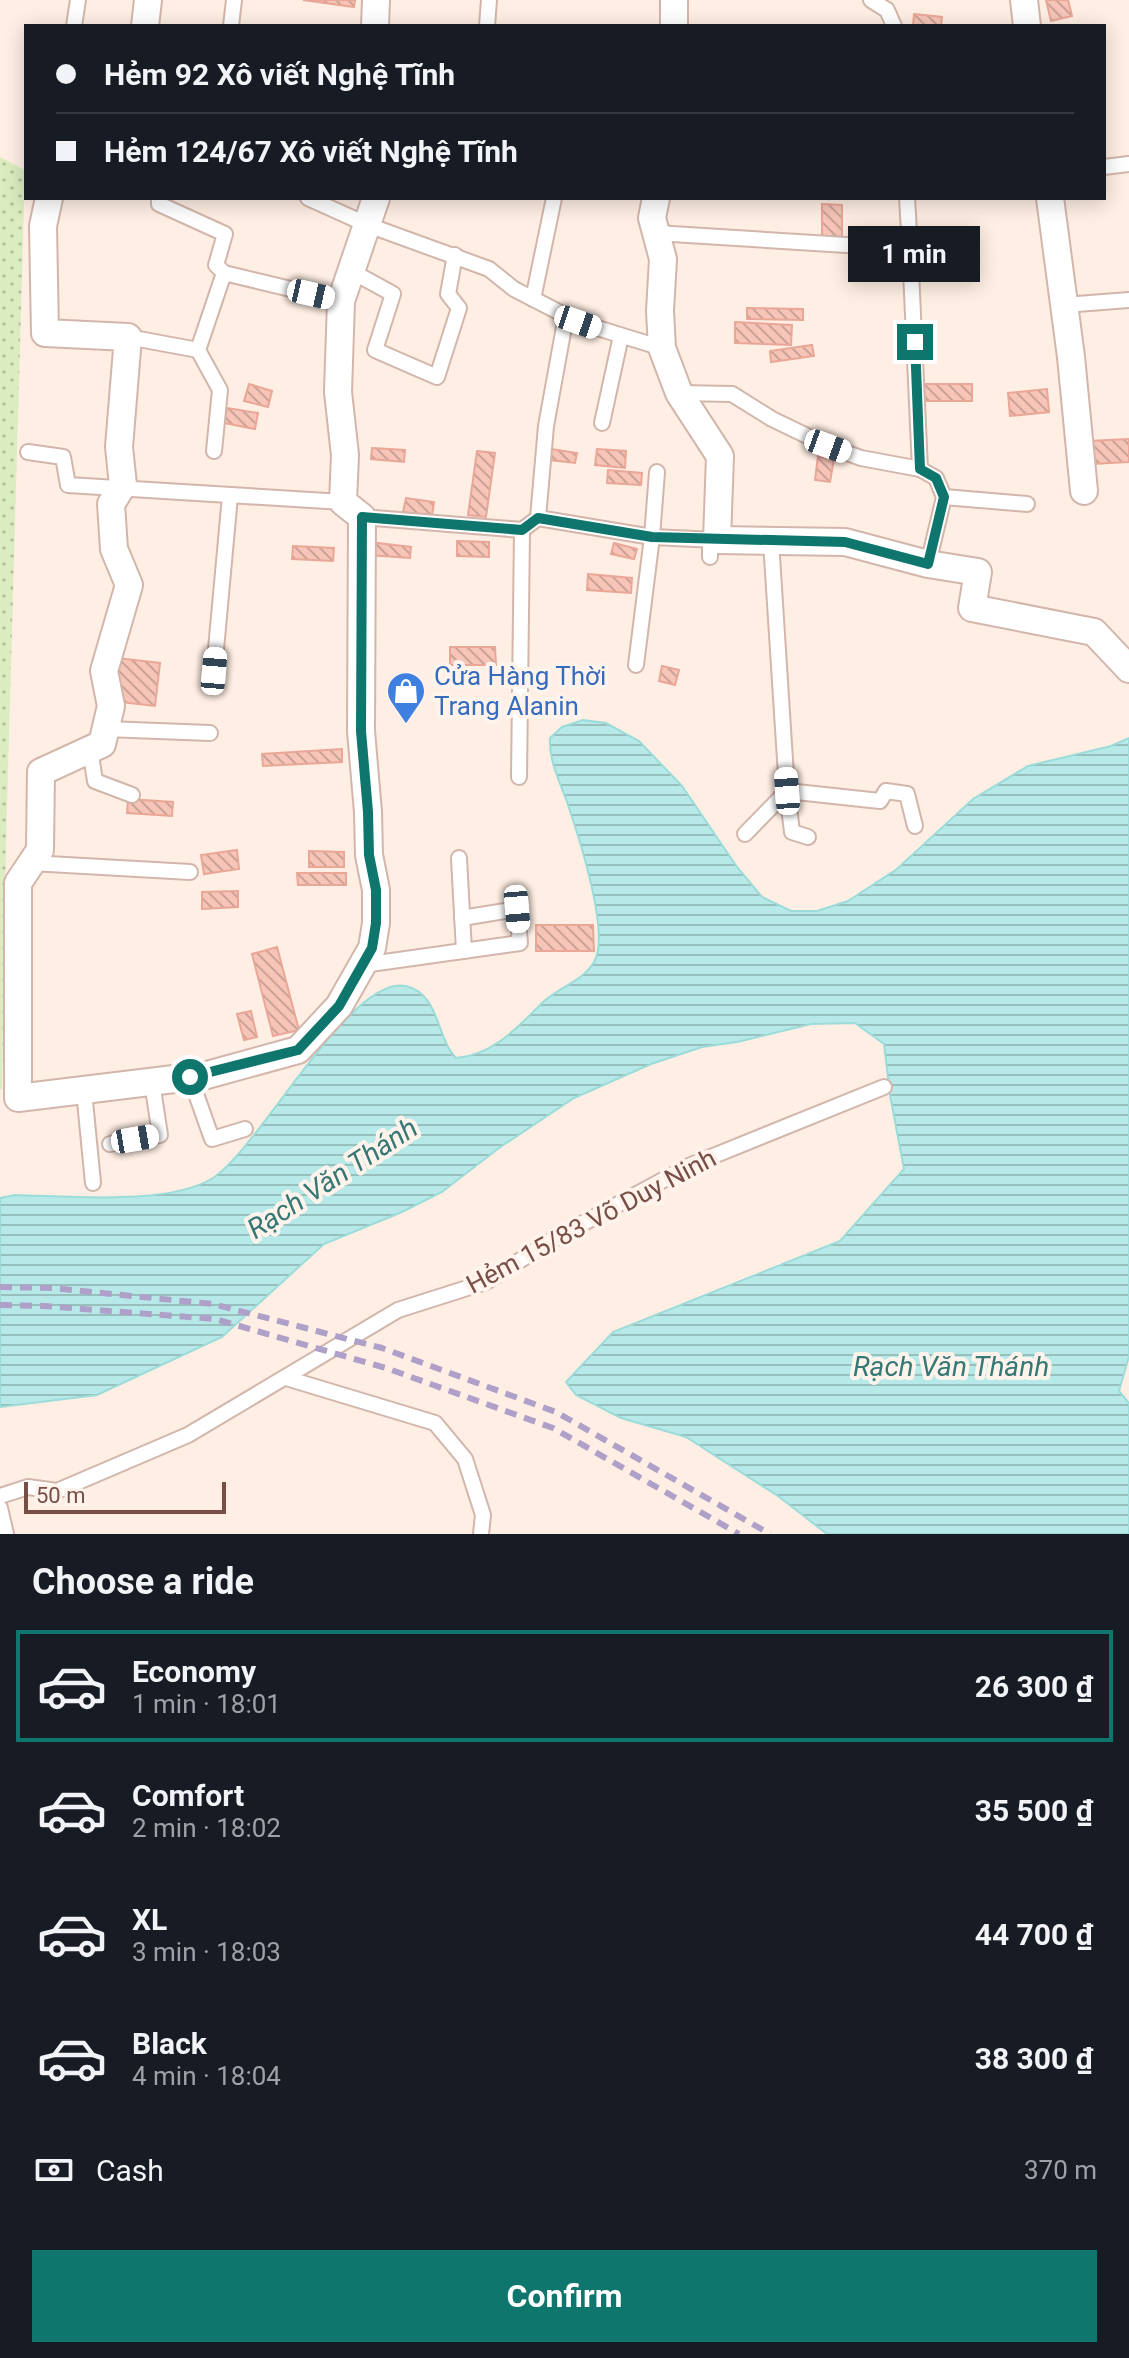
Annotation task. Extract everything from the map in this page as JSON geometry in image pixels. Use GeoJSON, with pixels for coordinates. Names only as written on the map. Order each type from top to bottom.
{"type":"FeatureCollection","features":[{"type":"Feature","properties":{"kind":"street"},"geometry":{"type":"LineString","coordinates":[[145,24],[148,0]]}},
{"type":"Feature","properties":{"kind":"street"},"geometry":{"type":"LineString","coordinates":[[375,24],[376,0]]}},
{"type":"Feature","properties":{"kind":"street"},"geometry":{"type":"LineString","coordinates":[[674,0],[674,24]]}},
{"type":"Feature","properties":{"kind":"street"},"geometry":{"type":"LineString","coordinates":[[1024,0],[1027,24]]}},
{"type":"Feature","properties":{"kind":"street"},"geometry":{"type":"LineString","coordinates":[[49,200],[43,226],[45,333],[128,337],[119,447],[123,485],[111,504],[114,549],[129,585],[104,671],[111,706],[98,739],[41,772],[40,850],[18,883],[18,1098],[190,1077],[298,1050],[339,1006],[372,948],[376,890],[369,855],[361,731],[352,510],[338,392],[341,301],[375,200]]}},
{"type":"Feature","properties":{"kind":"street"},"geometry":{"type":"LineString","coordinates":[[656,200],[652,218],[663,259],[660,311],[662,348],[679,393],[720,456],[712,545],[771,541],[845,542],[928,564],[978,572],[972,608],[1094,632],[1129,669]]}},
{"type":"Feature","properties":{"kind":"street"},"geometry":{"type":"LineString","coordinates":[[1050,200],[1084,491]]}},
{"type":"Feature","properties":{"kind":"lane"},"geometry":{"type":"LineString","coordinates":[[74,24],[78,0]]}},
{"type":"Feature","properties":{"kind":"lane"},"geometry":{"type":"LineString","coordinates":[[231,24],[234,0]]}},
{"type":"Feature","properties":{"kind":"lane"},"geometry":{"type":"LineString","coordinates":[[487,24],[489,0]]}},
{"type":"Feature","properties":{"kind":"lane"},"geometry":{"type":"LineString","coordinates":[[871,0],[887,10],[893,24]]}},
{"type":"Feature","properties":{"kind":"lane"},"geometry":{"type":"LineString","coordinates":[[1106,167],[1129,164]]}},
{"type":"Feature","properties":{"kind":"lane"},"geometry":{"type":"LineString","coordinates":[[159,200],[159,204],[225,234],[216,265],[224,273],[341,301]]}},
{"type":"Feature","properties":{"kind":"lane"},"geometry":{"type":"LineString","coordinates":[[312,200],[368,225],[489,269],[514,289],[566,316],[662,348]]}},
{"type":"Feature","properties":{"kind":"lane"},"geometry":{"type":"LineString","coordinates":[[533,299],[554,200]]}},
{"type":"Feature","properties":{"kind":"lane"},"geometry":{"type":"LineString","coordinates":[[907,200],[920,469]]}},
{"type":"Feature","properties":{"kind":"lane"},"geometry":{"type":"LineString","coordinates":[[656,233],[910,249]]}},
{"type":"Feature","properties":{"kind":"lane"},"geometry":{"type":"LineString","coordinates":[[351,271],[393,294],[375,350],[437,377],[459,308],[448,294],[455,255]]}},
{"type":"Feature","properties":{"kind":"lane"},"geometry":{"type":"LineString","coordinates":[[214,451],[220,390],[198,350],[224,273]]}},
{"type":"Feature","properties":{"kind":"lane"},"geometry":{"type":"LineString","coordinates":[[1064,305],[1129,300]]}},
{"type":"Feature","properties":{"kind":"lane"},"geometry":{"type":"LineString","coordinates":[[538,518],[546,426],[566,316]]}},
{"type":"Feature","properties":{"kind":"lane"},"geometry":{"type":"LineString","coordinates":[[602,423],[621,336]]}},
{"type":"Feature","properties":{"kind":"lane"},"geometry":{"type":"LineString","coordinates":[[128,337],[198,350]]}},
{"type":"Feature","properties":{"kind":"lane"},"geometry":{"type":"LineString","coordinates":[[679,393],[732,394],[772,419],[828,446],[861,458],[920,469],[936,478],[944,497],[928,564]]}},
{"type":"Feature","properties":{"kind":"lane"},"geometry":{"type":"LineString","coordinates":[[28,452],[63,457],[68,485],[230,496],[522,530],[538,518],[712,545]]}},
{"type":"Feature","properties":{"kind":"lane"},"geometry":{"type":"LineString","coordinates":[[636,665],[657,472]]}},
{"type":"Feature","properties":{"kind":"lane"},"geometry":{"type":"LineString","coordinates":[[214,671],[230,496]]}},
{"type":"Feature","properties":{"kind":"lane"},"geometry":{"type":"LineString","coordinates":[[944,497],[1027,504]]}},
{"type":"Feature","properties":{"kind":"lane"},"geometry":{"type":"LineString","coordinates":[[519,777],[522,530]]}},
{"type":"Feature","properties":{"kind":"lane"},"geometry":{"type":"LineString","coordinates":[[771,541],[792,832],[808,837]]}},
{"type":"Feature","properties":{"kind":"lane"},"geometry":{"type":"LineString","coordinates":[[132,795],[95,781],[98,739],[210,733]]}},
{"type":"Feature","properties":{"kind":"lane"},"geometry":{"type":"LineString","coordinates":[[787,791],[880,801],[886,791],[907,794],[915,826]]}},
{"type":"Feature","properties":{"kind":"lane"},"geometry":{"type":"LineString","coordinates":[[745,834],[787,791]]}},
{"type":"Feature","properties":{"kind":"lane"},"geometry":{"type":"LineString","coordinates":[[459,858],[464,951]]}},
{"type":"Feature","properties":{"kind":"lane"},"geometry":{"type":"LineString","coordinates":[[31,863],[190,872]]}},
{"type":"Feature","properties":{"kind":"lane"},"geometry":{"type":"LineString","coordinates":[[362,965],[520,943],[517,909],[462,918]]}},
{"type":"Feature","properties":{"kind":"lane"},"geometry":{"type":"LineString","coordinates":[[190,1077],[212,1139],[245,1129]]}},
{"type":"Feature","properties":{"kind":"lane"},"geometry":{"type":"LineString","coordinates":[[110,1144],[160,1135],[152,1082]]}},
{"type":"Feature","properties":{"kind":"lane","name":"Hẻm 15/83 Võ Duy Ninh"},"geometry":{"type":"LineString","coordinates":[[0,1496],[28,1487],[57,1491],[188,1435],[398,1310],[486,1282],[552,1240],[691,1165],[884,1087]]}},
{"type":"Feature","properties":{"kind":"lane"},"geometry":{"type":"LineString","coordinates":[[84,1091],[93,1183]]}},
{"type":"Feature","properties":{"kind":"lane"},"geometry":{"type":"LineString","coordinates":[[286,1378],[435,1423],[465,1459],[483,1515],[481,1534]]}},
{"type":"Feature","properties":{"kind":"lane"},"geometry":{"type":"LineString","coordinates":[[0,1508],[6,1534]]}},
{"type":"Feature","properties":{"kind":"green space"},"geometry":{"type":"Polygon","coordinates":[[[0,157],[24,169],[24,200],[0,1089],[0,157]]]}},
{"type":"Feature","properties":{"kind":"water","name":"Rạch Văn Thánh"},"geometry":{"type":"Polygon","coordinates":[[[583,720],[606,723],[639,741],[682,786],[737,867],[762,897],[791,911],[817,911],[848,901],[897,869],[973,799],[1028,766],[1111,746],[1129,738],[1129,1356],[1119,1391],[1129,1403],[1129,1534],[827,1534],[778,1496],[686,1437],[621,1418],[576,1395],[566,1382],[613,1332],[840,1241],[904,1169],[884,1044],[855,1023],[811,1024],[702,1047],[651,1064],[574,1098],[499,1148],[442,1192],[324,1244],[222,1337],[97,1395],[0,1407],[0,1198],[15,1195],[145,1196],[194,1187],[213,1178],[232,1161],[333,1034],[359,1007],[384,990],[406,986],[425,998],[456,1058],[493,1046],[514,1031],[548,998],[589,969],[598,948],[596,908],[585,859],[550,746],[550,738],[562,727],[583,720]]]}},
{"type":"Feature","properties":{"kind":"building"},"geometry":{"type":"Polygon","coordinates":[[[303,0],[355,0],[354,7],[303,0]]]}},
{"type":"Feature","properties":{"kind":"building"},"geometry":{"type":"Polygon","coordinates":[[[1046,0],[1068,0],[1072,16],[1051,21],[1046,0]]]}},
{"type":"Feature","properties":{"kind":"building"},"geometry":{"type":"Polygon","coordinates":[[[914,14],[942,17],[941,24],[913,24],[914,14]]]}},
{"type":"Feature","properties":{"kind":"building"},"geometry":{"type":"Polygon","coordinates":[[[822,204],[842,205],[842,237],[822,237],[822,204]]]}},
{"type":"Feature","properties":{"kind":"building"},"geometry":{"type":"Polygon","coordinates":[[[747,308],[803,309],[803,320],[747,319],[747,308]]]}},
{"type":"Feature","properties":{"kind":"building"},"geometry":{"type":"Polygon","coordinates":[[[735,322],[792,325],[791,345],[735,343],[735,322]]]}},
{"type":"Feature","properties":{"kind":"building"},"geometry":{"type":"Polygon","coordinates":[[[812,345],[814,356],[771,362],[770,351],[812,345]]]}},
{"type":"Feature","properties":{"kind":"building"},"geometry":{"type":"Polygon","coordinates":[[[249,384],[272,391],[268,407],[244,401],[249,384]]]}},
{"type":"Feature","properties":{"kind":"building"},"geometry":{"type":"Polygon","coordinates":[[[920,384],[972,384],[972,401],[920,401],[920,384]]]}},
{"type":"Feature","properties":{"kind":"building"},"geometry":{"type":"Polygon","coordinates":[[[1047,389],[1049,412],[1010,416],[1008,393],[1047,389]]]}},
{"type":"Feature","properties":{"kind":"building"},"geometry":{"type":"Polygon","coordinates":[[[227,408],[258,413],[255,429],[224,423],[227,408]]]}},
{"type":"Feature","properties":{"kind":"building"},"geometry":{"type":"Polygon","coordinates":[[[1129,439],[1129,462],[1092,464],[1090,441],[1129,439]]]}},
{"type":"Feature","properties":{"kind":"building"},"geometry":{"type":"Polygon","coordinates":[[[372,448],[405,450],[404,462],[371,459],[372,448]]]}},
{"type":"Feature","properties":{"kind":"building"},"geometry":{"type":"Polygon","coordinates":[[[551,449],[577,453],[575,463],[550,460],[551,449]]]}},
{"type":"Feature","properties":{"kind":"building"},"geometry":{"type":"Polygon","coordinates":[[[597,449],[626,451],[625,468],[595,465],[597,449]]]}},
{"type":"Feature","properties":{"kind":"building"},"geometry":{"type":"Polygon","coordinates":[[[477,451],[495,453],[486,517],[468,515],[477,451]]]}},
{"type":"Feature","properties":{"kind":"building"},"geometry":{"type":"Polygon","coordinates":[[[818,456],[834,459],[830,482],[815,480],[818,456]]]}},
{"type":"Feature","properties":{"kind":"building"},"geometry":{"type":"Polygon","coordinates":[[[608,470],[642,473],[641,485],[607,483],[608,470]]]}},
{"type":"Feature","properties":{"kind":"building"},"geometry":{"type":"Polygon","coordinates":[[[406,498],[434,502],[432,516],[403,512],[406,498]]]}},
{"type":"Feature","properties":{"kind":"building"},"geometry":{"type":"Polygon","coordinates":[[[457,541],[489,542],[489,557],[457,556],[457,541]]]}},
{"type":"Feature","properties":{"kind":"building"},"geometry":{"type":"Polygon","coordinates":[[[369,542],[411,547],[410,558],[368,555],[369,542]]]}},
{"type":"Feature","properties":{"kind":"building"},"geometry":{"type":"Polygon","coordinates":[[[614,543],[637,549],[634,559],[611,554],[614,543]]]}},
{"type":"Feature","properties":{"kind":"building"},"geometry":{"type":"Polygon","coordinates":[[[293,546],[334,548],[333,561],[292,559],[293,546]]]}},
{"type":"Feature","properties":{"kind":"building"},"geometry":{"type":"Polygon","coordinates":[[[588,574],[632,578],[631,593],[587,590],[588,574]]]}},
{"type":"Feature","properties":{"kind":"building"},"geometry":{"type":"Polygon","coordinates":[[[450,647],[495,647],[496,665],[450,665],[450,647]]]}},
{"type":"Feature","properties":{"kind":"building"},"geometry":{"type":"Polygon","coordinates":[[[117,658],[160,663],[155,706],[112,701],[117,658]]]}},
{"type":"Feature","properties":{"kind":"building"},"geometry":{"type":"Polygon","coordinates":[[[662,666],[679,670],[675,685],[659,681],[662,666]]]}},
{"type":"Feature","properties":{"kind":"building"},"geometry":{"type":"Polygon","coordinates":[[[342,749],[342,762],[263,766],[262,754],[342,749]]]}},
{"type":"Feature","properties":{"kind":"building"},"geometry":{"type":"Polygon","coordinates":[[[128,799],[173,802],[172,816],[127,813],[128,799]]]}},
{"type":"Feature","properties":{"kind":"building"},"geometry":{"type":"Polygon","coordinates":[[[237,850],[239,869],[204,874],[201,855],[237,850]]]}},
{"type":"Feature","properties":{"kind":"building"},"geometry":{"type":"Polygon","coordinates":[[[309,851],[344,852],[344,867],[309,867],[309,851]]]}},
{"type":"Feature","properties":{"kind":"building"},"geometry":{"type":"Polygon","coordinates":[[[297,873],[346,873],[346,885],[298,885],[297,873]]]}},
{"type":"Feature","properties":{"kind":"building"},"geometry":{"type":"Polygon","coordinates":[[[238,891],[238,907],[202,909],[202,892],[238,891]]]}},
{"type":"Feature","properties":{"kind":"building"},"geometry":{"type":"Polygon","coordinates":[[[536,925],[593,925],[594,951],[536,951],[536,925]]]}},
{"type":"Feature","properties":{"kind":"building"},"geometry":{"type":"Polygon","coordinates":[[[277,947],[299,1030],[273,1036],[252,954],[277,947]]]}},
{"type":"Feature","properties":{"kind":"building"},"geometry":{"type":"Polygon","coordinates":[[[251,1011],[257,1037],[244,1040],[237,1014],[251,1011]]]}},
{"type":"Feature","properties":{"kind":"railway"},"geometry":{"type":"LineString","coordinates":[[0,1287],[52,1288],[213,1304],[382,1348],[556,1412],[770,1534]]}},
{"type":"Feature","properties":{"kind":"railway"},"geometry":{"type":"LineString","coordinates":[[0,1305],[215,1319],[386,1368],[553,1428],[739,1534]]}},
{"type":"Feature","properties":{"kind":"place","name":"Cửa Hàng Thời Trang Alanin"},"geometry":{"type":"Point","coordinates":[406,725]}},
{"type":"Feature","properties":{"kind":"route"},"geometry":{"type":"LineString","coordinates":[[190,1077],[298,1050],[339,1006],[372,948],[376,890],[369,855],[361,731],[362,517],[522,530],[538,518],[652,537],[845,542],[928,564],[944,497],[936,478],[920,469],[915,342]]}}]}
